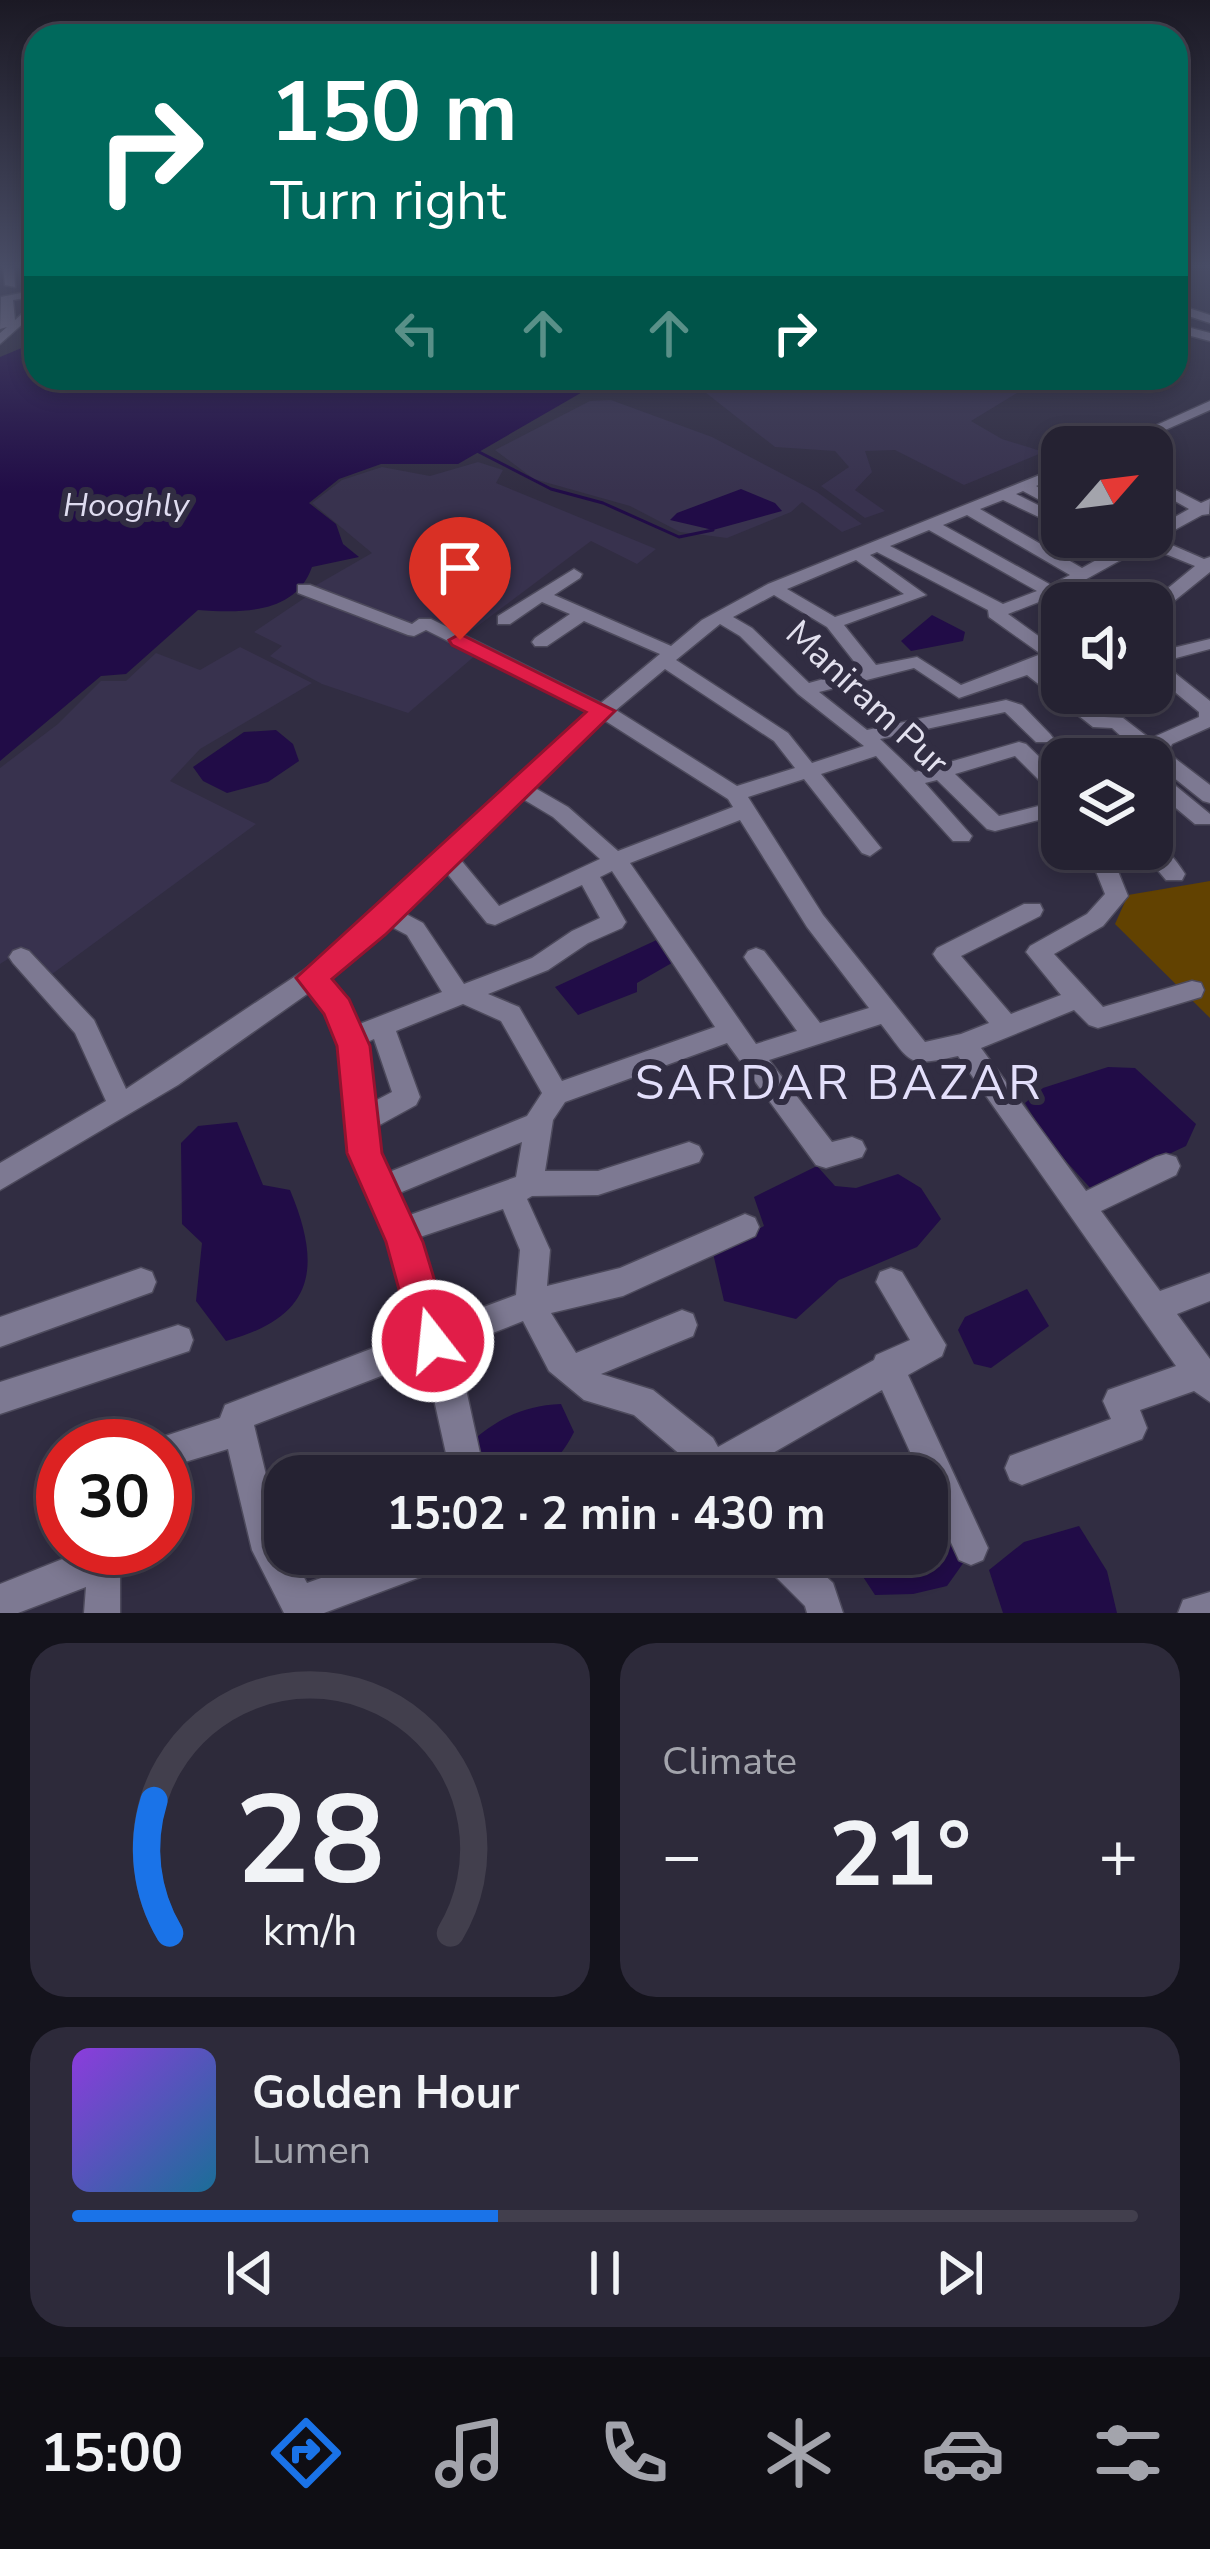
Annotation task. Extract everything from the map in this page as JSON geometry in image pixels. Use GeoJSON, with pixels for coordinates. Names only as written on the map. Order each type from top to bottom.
{"type":"FeatureCollection","features":[{"type":"Feature","properties":{"kind":"street"},"geometry":{"type":"LineString","coordinates":[[1162,426],[1210,405]]}},
{"type":"Feature","properties":{"kind":"street"},"geometry":{"type":"LineString","coordinates":[[0,1178],[121,1106],[312,978],[388,915],[603,711],[720,617],[774,588],[1034,483]]}},
{"type":"Feature","properties":{"kind":"street"},"geometry":{"type":"LineString","coordinates":[[1173,492],[1206,508]]}},
{"type":"Feature","properties":{"kind":"street"},"geometry":{"type":"LineString","coordinates":[[1173,524],[1206,508]]}},
{"type":"Feature","properties":{"kind":"street"},"geometry":{"type":"LineString","coordinates":[[970,510],[1082,575]]}},
{"type":"Feature","properties":{"kind":"street"},"geometry":{"type":"LineString","coordinates":[[932,525],[1041,585]]}},
{"type":"Feature","properties":{"kind":"street"},"geometry":{"type":"LineString","coordinates":[[1173,547],[1209,565],[1173,593]]}},
{"type":"Feature","properties":{"kind":"street"},"geometry":{"type":"LineString","coordinates":[[868,550],[1002,610]]}},
{"type":"Feature","properties":{"kind":"street"},"geometry":{"type":"LineString","coordinates":[[833,623],[917,595],[868,550]]}},
{"type":"Feature","properties":{"kind":"street"},"geometry":{"type":"LineString","coordinates":[[1069,582],[1114,558]]}},
{"type":"Feature","properties":{"kind":"street"},"geometry":{"type":"LineString","coordinates":[[504,620],[574,574]]}},
{"type":"Feature","properties":{"kind":"street"},"geometry":{"type":"LineString","coordinates":[[774,588],[833,623],[872,672]]}},
{"type":"Feature","properties":{"kind":"street"},"geometry":{"type":"LineString","coordinates":[[304,589],[414,631],[425,623],[603,711],[740,802],[815,921],[919,1054],[964,1044],[1078,998]]}},
{"type":"Feature","properties":{"kind":"street"},"geometry":{"type":"LineString","coordinates":[[805,690],[916,662],[959,692],[1030,668],[1054,655],[995,613],[1041,595]]}},
{"type":"Feature","properties":{"kind":"street"},"geometry":{"type":"LineString","coordinates":[[542,596],[666,656],[760,720],[781,737],[870,848]]}},
{"type":"Feature","properties":{"kind":"street"},"geometry":{"type":"LineString","coordinates":[[541,642],[582,614]]}},
{"type":"Feature","properties":{"kind":"street","name":"Maniram Pur"},"geometry":{"type":"LineString","coordinates":[[720,617],[746,632],[805,690],[873,742],[961,836]]}},
{"type":"Feature","properties":{"kind":"street"},"geometry":{"type":"LineString","coordinates":[[1173,655],[1210,644]]}},
{"type":"Feature","properties":{"kind":"street"},"geometry":{"type":"LineString","coordinates":[[1030,668],[1100,723],[1116,722],[1129,738]]}},
{"type":"Feature","properties":{"kind":"street"},"geometry":{"type":"LineString","coordinates":[[1168,738],[1209,720],[1210,711],[1173,680]]}},
{"type":"Feature","properties":{"kind":"street"},"geometry":{"type":"LineString","coordinates":[[447,858],[495,917],[873,742],[1006,706],[1043,738]]}},
{"type":"Feature","properties":{"kind":"street"},"geometry":{"type":"LineString","coordinates":[[913,780],[1018,748],[1041,770]]}},
{"type":"Feature","properties":{"kind":"street"},"geometry":{"type":"LineString","coordinates":[[940,771],[995,824],[1041,812]]}},
{"type":"Feature","properties":{"kind":"street"},"geometry":{"type":"LineString","coordinates":[[1173,777],[1210,796]]}},
{"type":"Feature","properties":{"kind":"street"},"geometry":{"type":"LineString","coordinates":[[1173,787],[1203,818]]}},
{"type":"Feature","properties":{"kind":"street"},"geometry":{"type":"LineString","coordinates":[[520,788],[558,809],[618,860],[732,1031],[826,1156],[852,1149]]}},
{"type":"Feature","properties":{"kind":"street"},"geometry":{"type":"LineString","coordinates":[[1106,870],[1117,896],[1095,920],[1038,952],[1098,1018],[1192,990]]}},
{"type":"Feature","properties":{"kind":"street"},"geometry":{"type":"LineString","coordinates":[[1170,870],[1174,874]]}},
{"type":"Feature","properties":{"kind":"street"},"geometry":{"type":"LineString","coordinates":[[350,1038],[550,960],[580,937],[614,922],[587,874]]}},
{"type":"Feature","properties":{"kind":"street"},"geometry":{"type":"LineString","coordinates":[[1007,1027],[945,954],[1032,910]]}},
{"type":"Feature","properties":{"kind":"street"},"geometry":{"type":"LineString","coordinates":[[388,915],[415,929],[454,989],[510,1014],[556,1094]]}},
{"type":"Feature","properties":{"kind":"street"},"geometry":{"type":"LineString","coordinates":[[21,957],[85,1027],[121,1106]]}},
{"type":"Feature","properties":{"kind":"street"},"geometry":{"type":"LineString","coordinates":[[756,957],[815,1035]]}},
{"type":"Feature","properties":{"kind":"street"},"geometry":{"type":"LineString","coordinates":[[312,978],[338,1008],[350,1038],[364,1153],[400,1232],[446,1371],[463,1455]]}},
{"type":"Feature","properties":{"kind":"street"},"geometry":{"type":"LineString","coordinates":[[753,1055],[886,1012]]}},
{"type":"Feature","properties":{"kind":"street"},"geometry":{"type":"LineString","coordinates":[[360,1122],[407,1097],[381,1025]]}},
{"type":"Feature","properties":{"kind":"street"},"geometry":{"type":"LineString","coordinates":[[704,1455],[642,1401],[595,1389],[560,1360],[530,1304],[536,1250],[519,1189],[540,1123],[556,1094],[732,1031]]}},
{"type":"Feature","properties":{"kind":"street"},"geometry":{"type":"LineString","coordinates":[[964,1044],[1205,1379],[1119,1400],[1131,1428],[1022,1468]]}},
{"type":"Feature","properties":{"kind":"street"},"geometry":{"type":"LineString","coordinates":[[380,1188],[540,1123]]}},
{"type":"Feature","properties":{"kind":"street"},"geometry":{"type":"LineString","coordinates":[[400,1232],[519,1189],[598,1184],[689,1154]]}},
{"type":"Feature","properties":{"kind":"street"},"geometry":{"type":"LineString","coordinates":[[1083,1206],[1166,1166]]}},
{"type":"Feature","properties":{"kind":"street"},"geometry":{"type":"LineString","coordinates":[[385,1575],[302,1608],[269,1550],[236,1416],[530,1304],[623,1282],[745,1227]]}},
{"type":"Feature","properties":{"kind":"street"},"geometry":{"type":"LineString","coordinates":[[0,1332],[141,1282]]}},
{"type":"Feature","properties":{"kind":"street"},"geometry":{"type":"LineString","coordinates":[[743,1455],[887,1366],[928,1348],[932,1341],[891,1282]]}},
{"type":"Feature","properties":{"kind":"street"},"geometry":{"type":"LineString","coordinates":[[1156,1307],[1210,1287]]}},
{"type":"Feature","properties":{"kind":"street"},"geometry":{"type":"LineString","coordinates":[[573,1370],[682,1324]]}},
{"type":"Feature","properties":{"kind":"street"},"geometry":{"type":"LineString","coordinates":[[0,1398],[178,1340]]}},
{"type":"Feature","properties":{"kind":"street"},"geometry":{"type":"LineString","coordinates":[[887,1366],[970,1548]]}},
{"type":"Feature","properties":{"kind":"street"},"geometry":{"type":"LineString","coordinates":[[192,1443],[238,1429]]}},
{"type":"Feature","properties":{"kind":"street"},"geometry":{"type":"LineString","coordinates":[[9,1604],[66,1575]]}},
{"type":"Feature","properties":{"kind":"street"},"geometry":{"type":"LineString","coordinates":[[102,1613],[104,1575]]}},
{"type":"Feature","properties":{"kind":"street"},"geometry":{"type":"LineString","coordinates":[[799,1575],[820,1595],[825,1613]]}},
{"type":"Feature","properties":{"kind":"street"},"geometry":{"type":"LineString","coordinates":[[1196,1613],[1210,1610]]}},
{"type":"Feature","properties":{"kind":"shaded area"},"geometry":{"type":"Polygon","coordinates":[[[702,390],[1011,390],[1017,393],[971,421],[1041,453],[964,485],[895,450],[865,451],[872,472],[855,490],[885,511],[865,518],[821,486],[849,467],[835,451],[775,447],[702,390]]]}},
{"type":"Feature","properties":{"kind":"shaded area"},"geometry":{"type":"Polygon","coordinates":[[[611,400],[712,437],[817,492],[862,524],[842,532],[802,502],[791,512],[727,538],[680,532],[630,506],[534,479],[495,450],[590,401],[611,400]]]}},
{"type":"Feature","properties":{"kind":"shaded area"},"geometry":{"type":"Polygon","coordinates":[[[478,462],[503,470],[496,483],[656,549],[637,564],[591,541],[463,637],[413,627],[313,587],[372,553],[312,503],[342,480],[382,467],[430,476],[478,462]]]}},
{"type":"Feature","properties":{"kind":"shaded area"},"geometry":{"type":"Polygon","coordinates":[[[312,593],[412,634],[426,627],[477,654],[408,713],[322,684],[270,656],[282,646],[254,632],[312,593]]]}},
{"type":"Feature","properties":{"kind":"shaded area"},"geometry":{"type":"Polygon","coordinates":[[[240,647],[312,683],[200,749],[170,781],[256,824],[48,977],[22,950],[0,964],[0,768],[58,724],[101,681],[126,681],[156,653],[200,670],[240,647]]]}},
{"type":"Feature","properties":{"kind":"shaded area"},"geometry":{"type":"Polygon","coordinates":[[[1210,881],[1210,1018],[1115,924],[1128,895],[1210,881]]]}},
{"type":"Feature","properties":{"kind":"water","name":"Hooghly"},"geometry":{"type":"Polygon","coordinates":[[[24,347],[24,390],[586,390],[458,464],[381,464],[339,479],[309,503],[336,524],[343,544],[359,557],[312,567],[293,594],[264,608],[198,610],[126,674],[101,676],[0,761],[0,357],[24,347]]]}},
{"type":"Feature","properties":{"kind":"water"},"geometry":{"type":"Polygon","coordinates":[[[741,489],[775,503],[782,511],[713,530],[670,520],[677,513],[741,489]]]}},
{"type":"Feature","properties":{"kind":"water"},"geometry":{"type":"Polygon","coordinates":[[[932,615],[965,632],[963,641],[911,651],[901,641],[932,615]]]}},
{"type":"Feature","properties":{"kind":"water"},"geometry":{"type":"Polygon","coordinates":[[[276,730],[293,744],[299,761],[268,782],[227,793],[203,781],[193,767],[244,732],[276,730]]]}},
{"type":"Feature","properties":{"kind":"water"},"geometry":{"type":"Polygon","coordinates":[[[661,938],[677,960],[637,983],[637,992],[578,1015],[555,987],[661,938]]]}},
{"type":"Feature","properties":{"kind":"water"},"geometry":{"type":"Polygon","coordinates":[[[1108,1067],[1135,1068],[1196,1124],[1186,1146],[1092,1190],[1048,1141],[1025,1103],[1043,1088],[1108,1067]]]}},
{"type":"Feature","properties":{"kind":"water"},"geometry":{"type":"Polygon","coordinates":[[[237,1122],[263,1185],[290,1190],[306,1244],[307,1266],[294,1304],[255,1331],[226,1341],[196,1301],[202,1243],[182,1224],[181,1143],[198,1126],[237,1122]]]}},
{"type":"Feature","properties":{"kind":"water"},"geometry":{"type":"Polygon","coordinates":[[[817,1166],[835,1186],[856,1188],[898,1174],[921,1188],[941,1219],[917,1247],[839,1280],[796,1319],[724,1301],[713,1253],[764,1226],[754,1197],[817,1166]]]}},
{"type":"Feature","properties":{"kind":"water"},"geometry":{"type":"Polygon","coordinates":[[[1027,1289],[1049,1326],[991,1368],[974,1364],[958,1330],[965,1317],[1027,1289]]]}},
{"type":"Feature","properties":{"kind":"water"},"geometry":{"type":"Polygon","coordinates":[[[561,1404],[574,1432],[559,1455],[468,1455],[466,1446],[498,1422],[561,1404]]]}},
{"type":"Feature","properties":{"kind":"water"},"geometry":{"type":"Polygon","coordinates":[[[948,1518],[964,1562],[947,1586],[913,1594],[875,1595],[862,1575],[948,1575],[948,1518]]]}},
{"type":"Feature","properties":{"kind":"water"},"geometry":{"type":"Polygon","coordinates":[[[1079,1526],[1107,1571],[1117,1613],[1003,1613],[989,1570],[1024,1542],[1079,1526]]]}},
{"type":"Feature","properties":{"kind":"waterway"},"geometry":{"type":"LineString","coordinates":[[479,452],[551,489],[603,503],[679,537],[713,530]]}},
{"type":"Feature","properties":{"kind":"district","name":"SARDAR BAZAR"},"geometry":{"type":"Point","coordinates":[839,1083]}},
{"type":"Feature","properties":{"kind":"route"},"geometry":{"type":"LineString","coordinates":[[433,1341],[404,1242],[364,1153],[353,1082],[353,1046],[338,1008],[312,978],[375,927],[603,711],[460,640]]}}]}
